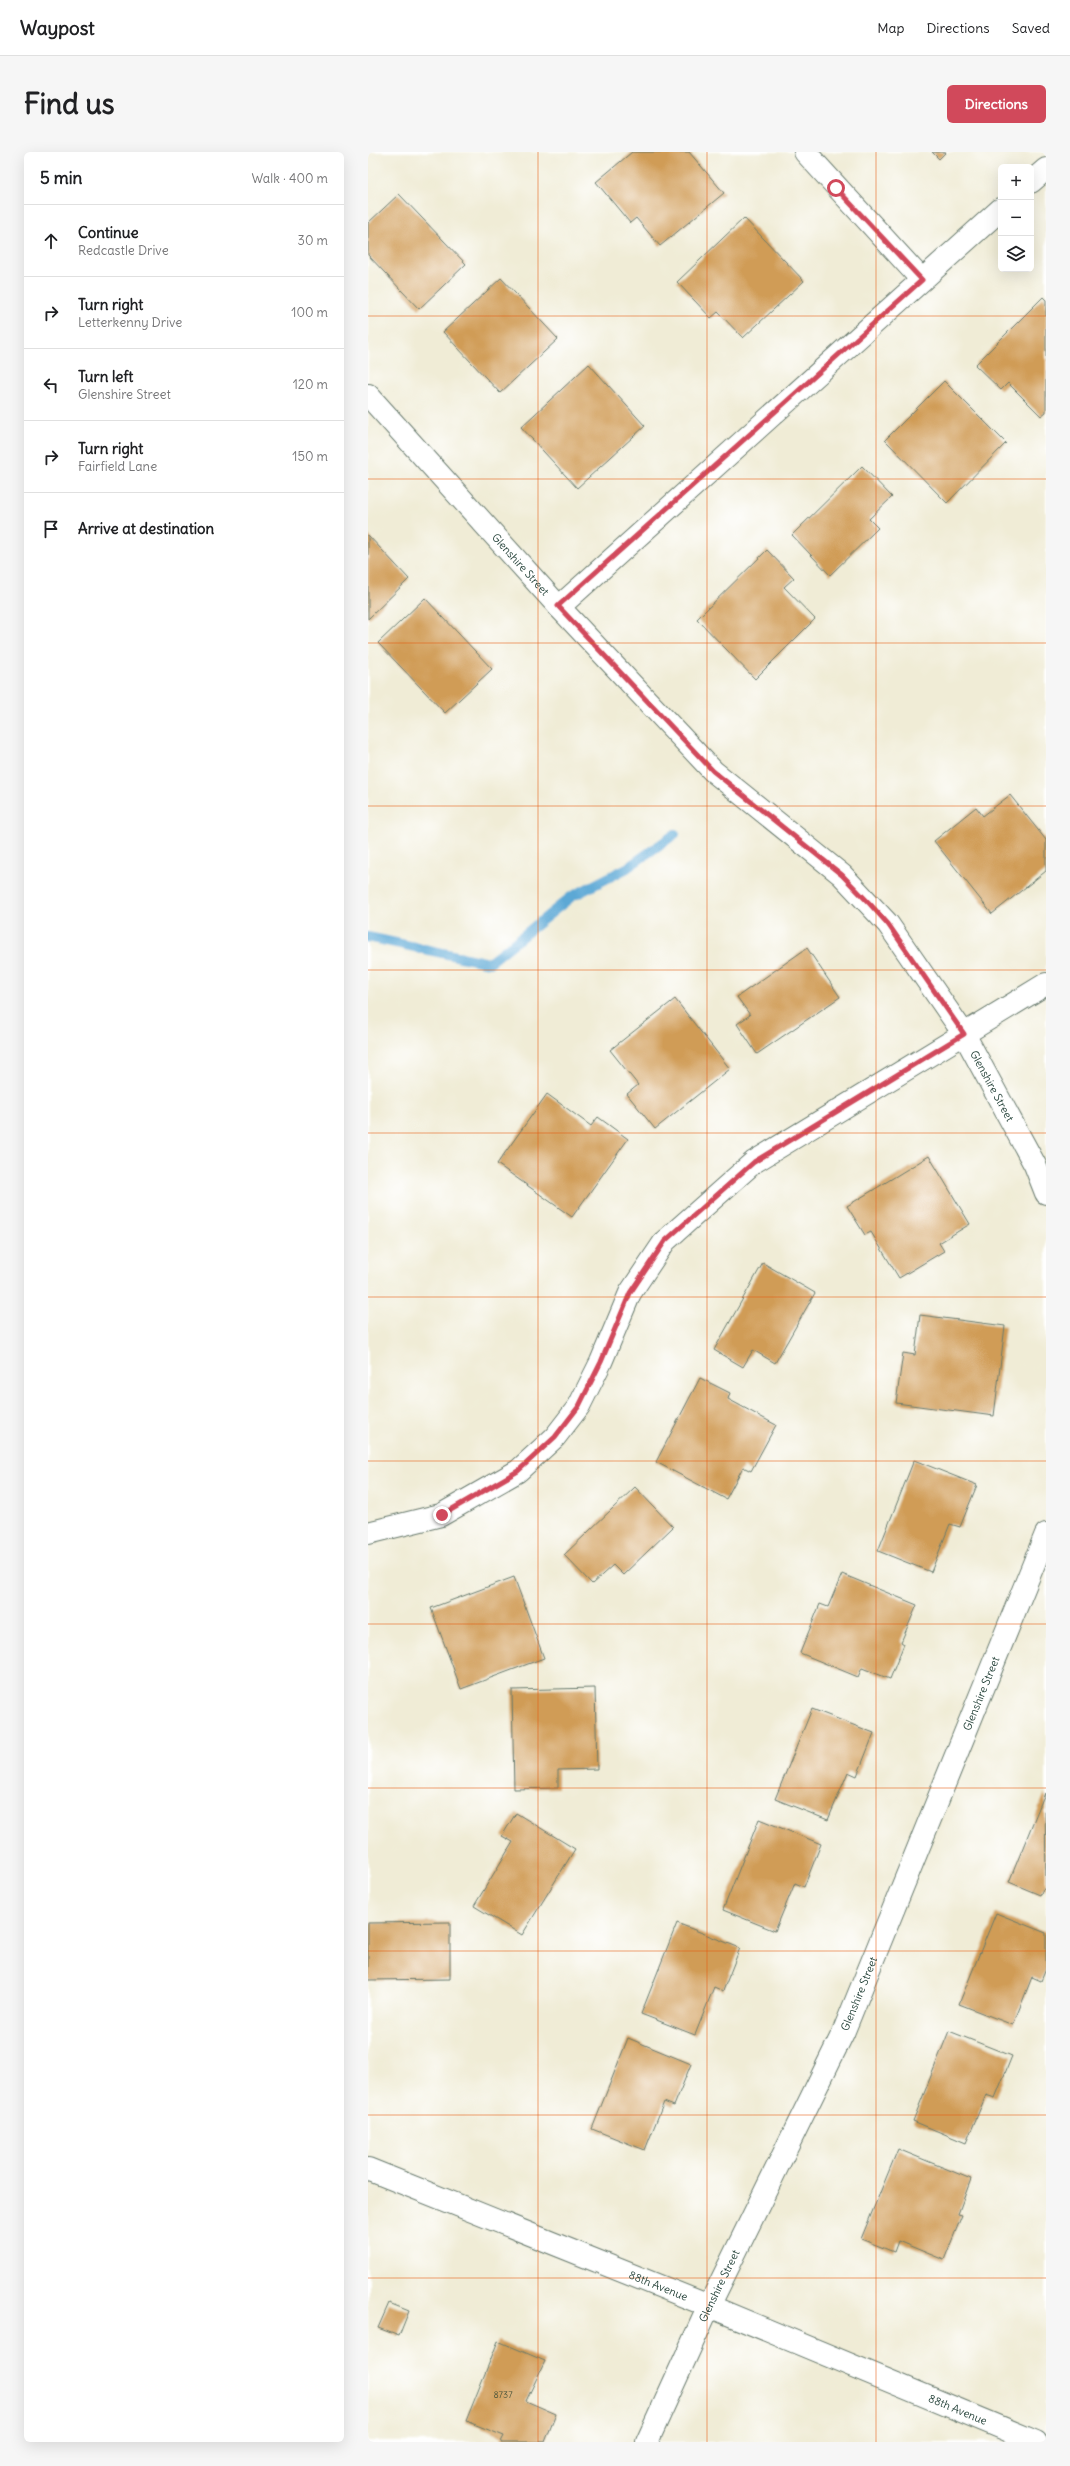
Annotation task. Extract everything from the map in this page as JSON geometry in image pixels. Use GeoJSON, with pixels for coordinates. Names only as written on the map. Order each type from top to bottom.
{"type":"FeatureCollection","features":[{"type":"Feature","properties":{"kind":"street"},"geometry":{"type":"LineString","coordinates":[[805,152],[922,280]]}},
{"type":"Feature","properties":{"kind":"street"},"geometry":{"type":"LineString","coordinates":[[1034,179],[1046,169]]}},
{"type":"Feature","properties":{"kind":"street"},"geometry":{"type":"LineString","coordinates":[[558,606],[998,212]]}},
{"type":"Feature","properties":{"kind":"street","name":"Glenshire Street"},"geometry":{"type":"LineString","coordinates":[[368,395],[558,606],[713,771],[842,875],[888,924],[964,1034],[1035,1165],[1046,1193]]}},
{"type":"Feature","properties":{"kind":"street"},"geometry":{"type":"LineString","coordinates":[[368,1533],[442,1515],[518,1471],[555,1437],[579,1406],[601,1362],[630,1293],[665,1241],[754,1162],[1046,984]]}},
{"type":"Feature","properties":{"kind":"street","name":"Glenshire Street"},"geometry":{"type":"LineString","coordinates":[[647,2442],[709,2306],[843,2033],[1046,1534]]}},
{"type":"Feature","properties":{"kind":"street","name":"88th Avenue"},"geometry":{"type":"LineString","coordinates":[[368,2169],[709,2306],[1036,2442]]}},
{"type":"Feature","properties":{"kind":"building"},"geometry":{"type":"Polygon","coordinates":[[[632,152],[689,152],[724,193],[660,246],[636,218],[630,223],[596,182],[632,152]]]}},
{"type":"Feature","properties":{"kind":"building"},"geometry":{"type":"Polygon","coordinates":[[[932,152],[946,152],[939,159],[932,152]]]}},
{"type":"Feature","properties":{"kind":"building"},"geometry":{"type":"Polygon","coordinates":[[[399,194],[466,264],[419,309],[368,255],[368,223],[399,194]]]}},
{"type":"Feature","properties":{"kind":"building"},"geometry":{"type":"Polygon","coordinates":[[[744,218],[804,281],[743,338],[718,312],[711,318],[677,282],[744,218]]]}},
{"type":"Feature","properties":{"kind":"building"},"geometry":{"type":"Polygon","coordinates":[[[501,278],[558,339],[500,393],[443,332],[501,278]]]}},
{"type":"Feature","properties":{"kind":"building"},"geometry":{"type":"Polygon","coordinates":[[[1043,297],[1046,300],[1046,412],[1041,416],[1008,383],[1001,390],[975,365],[1043,297]]]}},
{"type":"Feature","properties":{"kind":"building"},"geometry":{"type":"Polygon","coordinates":[[[589,364],[645,426],[577,488],[521,427],[589,364]]]}},
{"type":"Feature","properties":{"kind":"building"},"geometry":{"type":"Polygon","coordinates":[[[944,381],[1006,443],[947,503],[885,440],[944,381]]]}},
{"type":"Feature","properties":{"kind":"building"},"geometry":{"type":"Polygon","coordinates":[[[862,466],[892,497],[869,519],[878,528],[830,575],[792,535],[862,466]]]}},
{"type":"Feature","properties":{"kind":"building"},"geometry":{"type":"Polygon","coordinates":[[[368,535],[409,579],[368,619],[368,535]]]}},
{"type":"Feature","properties":{"kind":"building"},"geometry":{"type":"Polygon","coordinates":[[[767,550],[794,578],[784,587],[815,619],[755,679],[697,619],[767,550]]]}},
{"type":"Feature","properties":{"kind":"building"},"geometry":{"type":"Polygon","coordinates":[[[425,598],[492,669],[445,713],[378,643],[425,598]]]}},
{"type":"Feature","properties":{"kind":"building"},"geometry":{"type":"Polygon","coordinates":[[[1010,795],[1046,840],[1046,871],[992,914],[934,841],[976,807],[983,816],[1010,795]]]}},
{"type":"Feature","properties":{"kind":"building"},"geometry":{"type":"Polygon","coordinates":[[[807,948],[840,997],[757,1054],[737,1024],[750,1015],[737,997],[807,948]]]}},
{"type":"Feature","properties":{"kind":"building"},"geometry":{"type":"Polygon","coordinates":[[[675,999],[730,1069],[655,1129],[627,1094],[638,1085],[610,1050],[675,999]]]}},
{"type":"Feature","properties":{"kind":"building"},"geometry":{"type":"Polygon","coordinates":[[[547,1094],[591,1126],[598,1117],[628,1139],[572,1217],[497,1164],[547,1094]]]}},
{"type":"Feature","properties":{"kind":"building"},"geometry":{"type":"Polygon","coordinates":[[[929,1156],[970,1224],[939,1243],[944,1251],[899,1278],[871,1232],[865,1235],[847,1206],[929,1156]]]}},
{"type":"Feature","properties":{"kind":"building"},"geometry":{"type":"Polygon","coordinates":[[[763,1263],[815,1293],[775,1363],[753,1350],[743,1367],[714,1350],[763,1263]]]}},
{"type":"Feature","properties":{"kind":"building"},"geometry":{"type":"Polygon","coordinates":[[[920,1315],[1005,1326],[994,1416],[896,1403],[903,1353],[915,1355],[920,1315]]]}},
{"type":"Feature","properties":{"kind":"building"},"geometry":{"type":"Polygon","coordinates":[[[700,1378],[730,1393],[728,1399],[776,1425],[751,1471],[743,1467],[726,1499],[656,1462],[700,1378]]]}},
{"type":"Feature","properties":{"kind":"building"},"geometry":{"type":"Polygon","coordinates":[[[914,1460],[977,1485],[960,1527],[950,1524],[931,1572],[878,1551],[914,1460]]]}},
{"type":"Feature","properties":{"kind":"building"},"geometry":{"type":"Polygon","coordinates":[[[635,1487],[673,1527],[623,1575],[613,1565],[592,1584],[564,1555],[635,1487]]]}},
{"type":"Feature","properties":{"kind":"building"},"geometry":{"type":"Polygon","coordinates":[[[842,1574],[917,1605],[901,1642],[904,1644],[890,1679],[862,1668],[858,1677],[800,1653],[820,1604],[828,1607],[842,1574]]]}},
{"type":"Feature","properties":{"kind":"building"},"geometry":{"type":"Polygon","coordinates":[[[514,1577],[544,1658],[461,1689],[431,1608],[514,1577]]]}},
{"type":"Feature","properties":{"kind":"building"},"geometry":{"type":"Polygon","coordinates":[[[595,1688],[597,1769],[558,1770],[558,1788],[514,1789],[512,1690],[595,1688]]]}},
{"type":"Feature","properties":{"kind":"building"},"geometry":{"type":"Polygon","coordinates":[[[812,1709],[874,1733],[857,1776],[848,1772],[828,1820],[775,1799],[812,1709]]]}},
{"type":"Feature","properties":{"kind":"building"},"geometry":{"type":"Polygon","coordinates":[[[1045,1793],[1046,1890],[1043,1889],[1040,1895],[1009,1882],[1045,1793]]]}},
{"type":"Feature","properties":{"kind":"building"},"geometry":{"type":"Polygon","coordinates":[[[516,1813],[575,1849],[522,1935],[474,1906],[513,1842],[502,1836],[516,1813]]]}},
{"type":"Feature","properties":{"kind":"building"},"geometry":{"type":"Polygon","coordinates":[[[759,1819],[821,1844],[804,1887],[795,1883],[775,1931],[723,1910],[759,1819]]]}},
{"type":"Feature","properties":{"kind":"building"},"geometry":{"type":"Polygon","coordinates":[[[996,1913],[1046,1933],[1046,1969],[1041,1981],[1032,1977],[1013,2025],[959,2004],[996,1913]]]}},
{"type":"Feature","properties":{"kind":"building"},"geometry":{"type":"Polygon","coordinates":[[[450,1922],[450,1979],[368,1980],[368,1923],[450,1922]]]}},
{"type":"Feature","properties":{"kind":"building"},"geometry":{"type":"Polygon","coordinates":[[[677,1923],[740,1948],[723,1991],[714,1987],[695,2035],[641,2014],[677,1923]]]}},
{"type":"Feature","properties":{"kind":"building"},"geometry":{"type":"Polygon","coordinates":[[[949,2031],[1012,2056],[995,2098],[986,2095],[966,2143],[913,2121],[949,2031]]]}},
{"type":"Feature","properties":{"kind":"building"},"geometry":{"type":"Polygon","coordinates":[[[628,2038],[691,2064],[674,2106],[664,2102],[645,2150],[592,2129],[628,2038]]]}},
{"type":"Feature","properties":{"kind":"building"},"geometry":{"type":"Polygon","coordinates":[[[898,2149],[971,2179],[958,2214],[962,2215],[944,2260],[898,2241],[894,2252],[861,2239],[898,2149]]]}},
{"type":"Feature","properties":{"kind":"building"},"geometry":{"type":"Polygon","coordinates":[[[389,2303],[409,2311],[399,2336],[378,2328],[389,2303]]]}},
{"type":"Feature","properties":{"kind":"building"},"geometry":{"type":"Polygon","coordinates":[[[498,2341],[545,2361],[526,2401],[556,2414],[545,2442],[501,2442],[504,2436],[466,2421],[498,2341]]]}},
{"type":"Feature","properties":{"kind":"waterway"},"geometry":{"type":"LineString","coordinates":[[368,937],[489,963],[571,897],[627,868],[675,834]]}},
{"type":"Feature","properties":{"kind":"route"},"geometry":{"type":"LineString","coordinates":[[442,1515],[518,1471],[555,1437],[579,1406],[601,1362],[630,1293],[665,1241],[754,1162],[964,1034],[888,924],[870,904],[842,875],[713,771],[558,606],[922,280],[836,188]]}}]}
